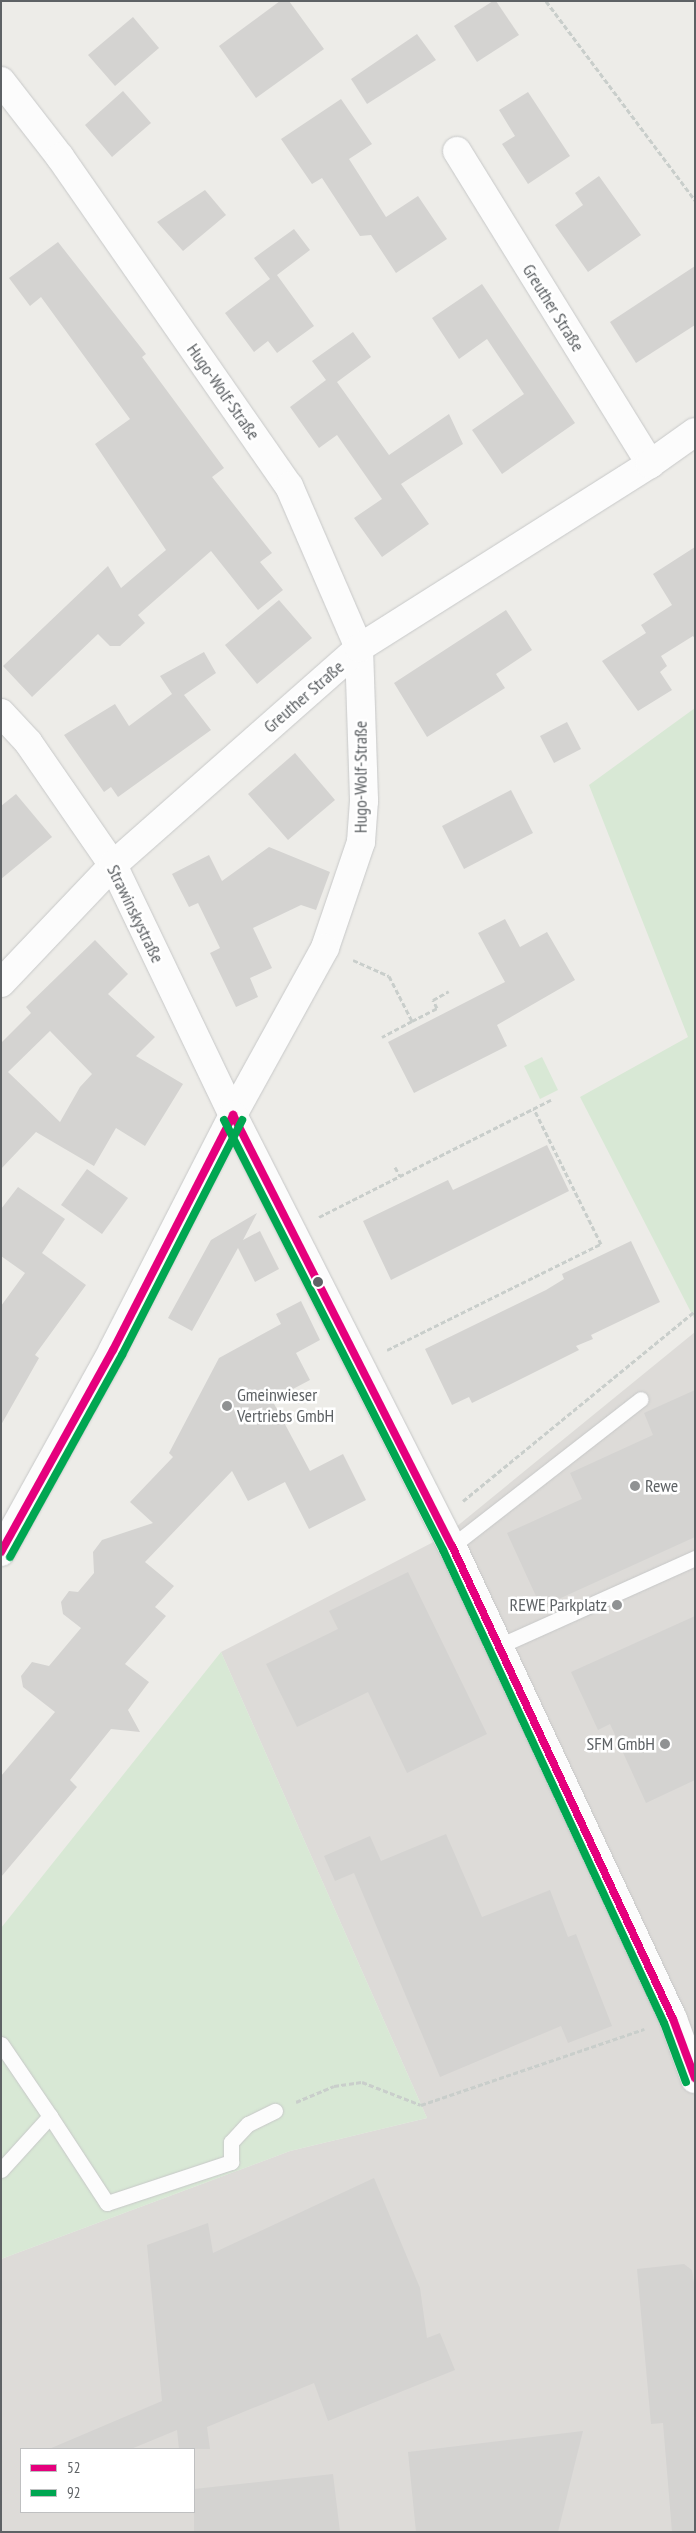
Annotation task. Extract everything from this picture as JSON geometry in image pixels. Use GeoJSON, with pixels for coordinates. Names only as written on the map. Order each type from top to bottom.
{"type":"FeatureCollection","features":[{"type":"Feature","properties":{"kind":"street","name":"Hugo-Wolf-Straße"},"geometry":{"type":"LineString","coordinates":[[1,81],[60,157],[289,486],[360,648],[364,801],[361,842],[325,948],[233,1116],[113,1350],[1,1552]]}},
{"type":"Feature","properties":{"kind":"street","name":"Greuther Straße"},"geometry":{"type":"LineString","coordinates":[[457,151],[650,464]]}},
{"type":"Feature","properties":{"kind":"street","name":"Greuther Straße"},"geometry":{"type":"LineString","coordinates":[[1,983],[113,865],[360,648],[650,464],[695,432]]}},
{"type":"Feature","properties":{"kind":"street","name":"Strawinskystraße"},"geometry":{"type":"LineString","coordinates":[[1,713],[28,742],[113,865],[233,1116],[452,1546],[673,2019],[695,2079]]}},
{"type":"Feature","properties":{"kind":"lane"},"geometry":{"type":"LineString","coordinates":[[452,1546],[641,1399]]}},
{"type":"Feature","properties":{"kind":"lane"},"geometry":{"type":"LineString","coordinates":[[499,1646],[695,1558]]}},
{"type":"Feature","properties":{"kind":"lane"},"geometry":{"type":"LineString","coordinates":[[1,2044],[107,2203],[231,2162],[231,2142],[248,2124],[275,2111]]}},
{"type":"Feature","properties":{"kind":"lane"},"geometry":{"type":"LineString","coordinates":[[1,2170],[50,2116]]}},
{"type":"Feature","properties":{"kind":"path"},"geometry":{"type":"LineString","coordinates":[[546,1],[695,200]]}},
{"type":"Feature","properties":{"kind":"path"},"geometry":{"type":"LineString","coordinates":[[325,948],[389,976],[412,1021]]}},
{"type":"Feature","properties":{"kind":"path"},"geometry":{"type":"LineString","coordinates":[[382,1037],[437,1008],[434,1000],[449,991]]}},
{"type":"Feature","properties":{"kind":"path"},"geometry":{"type":"LineString","coordinates":[[292,1231],[551,1100]]}},
{"type":"Feature","properties":{"kind":"path"},"geometry":{"type":"LineString","coordinates":[[360,1364],[601,1244],[534,1109]]}},
{"type":"Feature","properties":{"kind":"path"},"geometry":{"type":"LineString","coordinates":[[395,1167],[400,1176]]}},
{"type":"Feature","properties":{"kind":"path"},"geometry":{"type":"LineString","coordinates":[[439,1520],[695,1311]]}},
{"type":"Feature","properties":{"kind":"path"},"geometry":{"type":"LineString","coordinates":[[275,2111],[334,2086],[362,2082],[421,2105],[673,2019]]}},
{"type":"Feature","properties":{"kind":"shaded area"},"geometry":{"type":"Polygon","coordinates":[[[695,1332],[695,2532],[1,2532],[1,2259],[290,2151],[427,2118],[221,1652],[445,1536],[695,1332]]]}},
{"type":"Feature","properties":{"kind":"green space"},"geometry":{"type":"Polygon","coordinates":[[[695,708],[695,1320],[580,1097],[688,1037],[589,785],[695,708]]]}},
{"type":"Feature","properties":{"kind":"green space"},"geometry":{"type":"Polygon","coordinates":[[[542,1057],[558,1090],[540,1099],[524,1066],[542,1057]]]}},
{"type":"Feature","properties":{"kind":"green space"},"geometry":{"type":"Polygon","coordinates":[[[221,1652],[427,2118],[290,2151],[1,2259],[1,1928],[221,1652]]]}},
{"type":"Feature","properties":{"kind":"building"},"geometry":{"type":"Polygon","coordinates":[[[280,1],[289,1],[324,49],[256,98],[219,46],[280,1]]]}},
{"type":"Feature","properties":{"kind":"building"},"geometry":{"type":"Polygon","coordinates":[[[493,1],[496,1],[519,35],[477,62],[454,26],[493,1]]]}},
{"type":"Feature","properties":{"kind":"building"},"geometry":{"type":"Polygon","coordinates":[[[133,17],[159,48],[115,86],[88,55],[133,17]]]}},
{"type":"Feature","properties":{"kind":"building"},"geometry":{"type":"Polygon","coordinates":[[[417,34],[436,60],[367,104],[351,79],[417,34]]]}},
{"type":"Feature","properties":{"kind":"building"},"geometry":{"type":"Polygon","coordinates":[[[123,91],[151,123],[112,157],[85,125],[123,91]]]}},
{"type":"Feature","properties":{"kind":"building"},"geometry":{"type":"Polygon","coordinates":[[[528,92],[570,156],[528,184],[502,144],[515,136],[499,110],[528,92]]]}},
{"type":"Feature","properties":{"kind":"building"},"geometry":{"type":"Polygon","coordinates":[[[341,99],[372,144],[349,159],[386,217],[418,196],[447,239],[396,273],[371,235],[360,236],[322,178],[312,184],[281,139],[341,99]]]}},
{"type":"Feature","properties":{"kind":"building"},"geometry":{"type":"Polygon","coordinates":[[[599,176],[641,235],[588,272],[555,225],[583,205],[575,193],[599,176]]]}},
{"type":"Feature","properties":{"kind":"building"},"geometry":{"type":"Polygon","coordinates":[[[205,190],[226,215],[183,251],[157,222],[205,190]]]}},
{"type":"Feature","properties":{"kind":"building"},"geometry":{"type":"Polygon","coordinates":[[[294,229],[310,250],[277,275],[314,326],[277,353],[268,341],[254,352],[225,313],[270,279],[254,258],[294,229]]]}},
{"type":"Feature","properties":{"kind":"building"},"geometry":{"type":"Polygon","coordinates":[[[58,242],[146,354],[142,357],[224,468],[212,477],[272,553],[260,562],[283,590],[258,610],[211,551],[138,615],[145,623],[120,646],[110,646],[98,634],[32,697],[3,666],[108,566],[121,588],[166,550],[95,444],[130,419],[41,297],[30,306],[9,278],[58,242]]]}},
{"type":"Feature","properties":{"kind":"building"},"geometry":{"type":"Polygon","coordinates":[[[695,266],[695,325],[636,363],[610,322],[695,266]]]}},
{"type":"Feature","properties":{"kind":"building"},"geometry":{"type":"Polygon","coordinates":[[[482,284],[575,423],[502,474],[472,430],[524,394],[487,339],[459,359],[432,318],[482,284]]]}},
{"type":"Feature","properties":{"kind":"building"},"geometry":{"type":"Polygon","coordinates":[[[353,332],[371,357],[337,382],[389,455],[449,414],[463,444],[401,484],[429,524],[382,557],[354,518],[382,499],[337,435],[319,448],[290,407],[326,380],[312,361],[353,332]]]}},
{"type":"Feature","properties":{"kind":"building"},"geometry":{"type":"Polygon","coordinates":[[[695,547],[695,639],[693,636],[661,656],[667,666],[660,672],[672,690],[638,711],[602,661],[646,633],[641,625],[672,605],[653,574],[695,547]]]}},
{"type":"Feature","properties":{"kind":"building"},"geometry":{"type":"Polygon","coordinates":[[[279,600],[312,638],[257,684],[225,645],[279,600]]]}},
{"type":"Feature","properties":{"kind":"building"},"geometry":{"type":"Polygon","coordinates":[[[506,610],[532,650],[496,674],[505,688],[427,737],[394,683],[506,610]]]}},
{"type":"Feature","properties":{"kind":"building"},"geometry":{"type":"Polygon","coordinates":[[[204,652],[216,673],[184,695],[211,730],[118,797],[111,787],[104,792],[64,735],[115,704],[129,726],[172,694],[160,676],[204,652]]]}},
{"type":"Feature","properties":{"kind":"building"},"geometry":{"type":"Polygon","coordinates":[[[567,722],[581,749],[554,763],[540,736],[567,722]]]}},
{"type":"Feature","properties":{"kind":"building"},"geometry":{"type":"Polygon","coordinates":[[[295,753],[335,800],[288,840],[248,794],[295,753]]]}},
{"type":"Feature","properties":{"kind":"building"},"geometry":{"type":"Polygon","coordinates":[[[511,790],[533,833],[464,869],[442,826],[511,790]]]}},
{"type":"Feature","properties":{"kind":"building"},"geometry":{"type":"Polygon","coordinates":[[[16,794],[52,837],[1,879],[1,806],[16,794]]]}},
{"type":"Feature","properties":{"kind":"building"},"geometry":{"type":"Polygon","coordinates":[[[269,847],[330,872],[316,910],[301,905],[253,928],[272,968],[250,978],[258,997],[236,1007],[210,953],[220,948],[198,903],[189,907],[172,874],[209,855],[222,881],[269,847]]]}},
{"type":"Feature","properties":{"kind":"building"},"geometry":{"type":"Polygon","coordinates":[[[505,919],[520,947],[547,932],[575,980],[497,1025],[507,1046],[414,1093],[388,1042],[505,982],[478,933],[505,919]]]}},
{"type":"Feature","properties":{"kind":"building"},"geometry":{"type":"Polygon","coordinates":[[[95,940],[128,974],[108,994],[155,1037],[136,1056],[183,1084],[145,1146],[116,1128],[94,1166],[36,1132],[1,1169],[1,1043],[31,1013],[26,1007],[95,940]],[[50,1031],[8,1072],[60,1122],[80,1087],[92,1074],[50,1031]]]}},
{"type":"Feature","properties":{"kind":"building"},"geometry":{"type":"Polygon","coordinates":[[[547,1145],[569,1191],[391,1280],[363,1221],[448,1180],[453,1190],[547,1145]]]}},
{"type":"Feature","properties":{"kind":"building"},"geometry":{"type":"Polygon","coordinates":[[[87,1169],[128,1198],[102,1234],[61,1205],[87,1169]]]}},
{"type":"Feature","properties":{"kind":"building"},"geometry":{"type":"Polygon","coordinates":[[[18,1187],[65,1219],[42,1253],[86,1285],[35,1355],[39,1358],[1,1425],[1,1306],[25,1273],[1,1256],[1,1209],[18,1187]]]}},
{"type":"Feature","properties":{"kind":"building"},"geometry":{"type":"Polygon","coordinates":[[[257,1213],[243,1240],[260,1231],[279,1269],[255,1282],[238,1248],[192,1331],[168,1318],[211,1240],[257,1213]]]}},
{"type":"Feature","properties":{"kind":"building"},"geometry":{"type":"Polygon","coordinates":[[[631,1241],[660,1302],[591,1335],[593,1339],[576,1346],[579,1350],[511,1384],[472,1403],[469,1397],[452,1405],[425,1349],[546,1290],[564,1279],[562,1274],[631,1241]]]}},
{"type":"Feature","properties":{"kind":"building"},"geometry":{"type":"Polygon","coordinates":[[[301,1301],[320,1340],[296,1353],[310,1380],[272,1400],[310,1471],[343,1454],[366,1500],[309,1529],[285,1482],[248,1501],[232,1471],[145,1562],[174,1586],[155,1607],[166,1616],[125,1664],[149,1682],[128,1710],[140,1732],[111,1729],[70,1780],[77,1787],[1,1877],[1,1776],[55,1712],[23,1687],[21,1676],[32,1662],[49,1666],[81,1628],[63,1614],[61,1602],[69,1591],[78,1592],[94,1573],[93,1552],[102,1540],[153,1523],[130,1502],[173,1457],[169,1453],[219,1358],[281,1324],[276,1314],[301,1301]]]}},
{"type":"Feature","properties":{"kind":"building","name":"Rewe"},"geometry":{"type":"Polygon","coordinates":[[[695,1390],[695,1537],[541,1607],[507,1533],[582,1499],[570,1473],[653,1435],[644,1413],[695,1390]]]}},
{"type":"Feature","properties":{"kind":"building"},"geometry":{"type":"Polygon","coordinates":[[[408,1572],[487,1734],[407,1773],[368,1692],[297,1727],[266,1664],[338,1629],[329,1611],[408,1572]]]}},
{"type":"Feature","properties":{"kind":"building"},"geometry":{"type":"Polygon","coordinates":[[[695,1616],[695,1780],[646,1803],[610,1724],[598,1730],[571,1672],[695,1616]]]}},
{"type":"Feature","properties":{"kind":"building"},"geometry":{"type":"Polygon","coordinates":[[[446,1834],[482,1917],[550,1890],[568,1937],[576,1934],[612,2026],[568,2043],[561,2026],[440,2077],[354,1873],[335,1881],[324,1856],[370,1836],[381,1861],[446,1834]]]}},
{"type":"Feature","properties":{"kind":"building"},"geometry":{"type":"Polygon","coordinates":[[[374,2178],[420,2288],[427,2338],[440,2333],[455,2370],[328,2421],[314,2383],[207,2427],[210,2449],[179,2448],[177,2430],[133,2448],[51,2448],[162,2401],[147,2245],[208,2223],[213,2253],[374,2178]]]}},
{"type":"Feature","properties":{"kind":"building"},"geometry":{"type":"Polygon","coordinates":[[[684,2264],[692,2270],[695,2289],[695,2532],[672,2532],[663,2423],[651,2424],[637,2269],[684,2264]]]}},
{"type":"Feature","properties":{"kind":"building"},"geometry":{"type":"Polygon","coordinates":[[[583,2431],[558,2532],[416,2532],[408,2452],[583,2431]]]}},
{"type":"Feature","properties":{"kind":"building"},"geometry":{"type":"Polygon","coordinates":[[[333,2474],[340,2532],[194,2532],[195,2489],[333,2474]]]}},
{"type":"Feature","properties":{"kind":"transit line","name":"52"},"geometry":{"type":"LineString","coordinates":[[233,1115],[452,1546],[673,2019],[695,2078]]}},
{"type":"Feature","properties":{"kind":"transit line","name":"52"},"geometry":{"type":"LineString","coordinates":[[1,1552],[113,1350],[233,1115]]}},
{"type":"Feature","properties":{"kind":"transit line","name":"92"},"geometry":{"type":"LineString","coordinates":[[224,1120],[443,1550],[664,2023],[686,2082]]}},
{"type":"Feature","properties":{"kind":"transit line","name":"92"},"geometry":{"type":"LineString","coordinates":[[10,1557],[122,1355],[242,1120]]}},
{"type":"Feature","properties":{"kind":"place","name":"Gmeinwieser Vertriebs GmbH"},"geometry":{"type":"Point","coordinates":[227,1406]}},
{"type":"Feature","properties":{"kind":"place","name":"Rewe"},"geometry":{"type":"Point","coordinates":[635,1486]}},
{"type":"Feature","properties":{"kind":"place","name":"REWE Parkplatz"},"geometry":{"type":"Point","coordinates":[617,1605]}},
{"type":"Feature","properties":{"kind":"place","name":"SFM GmbH"},"geometry":{"type":"Point","coordinates":[665,1744]}}]}
